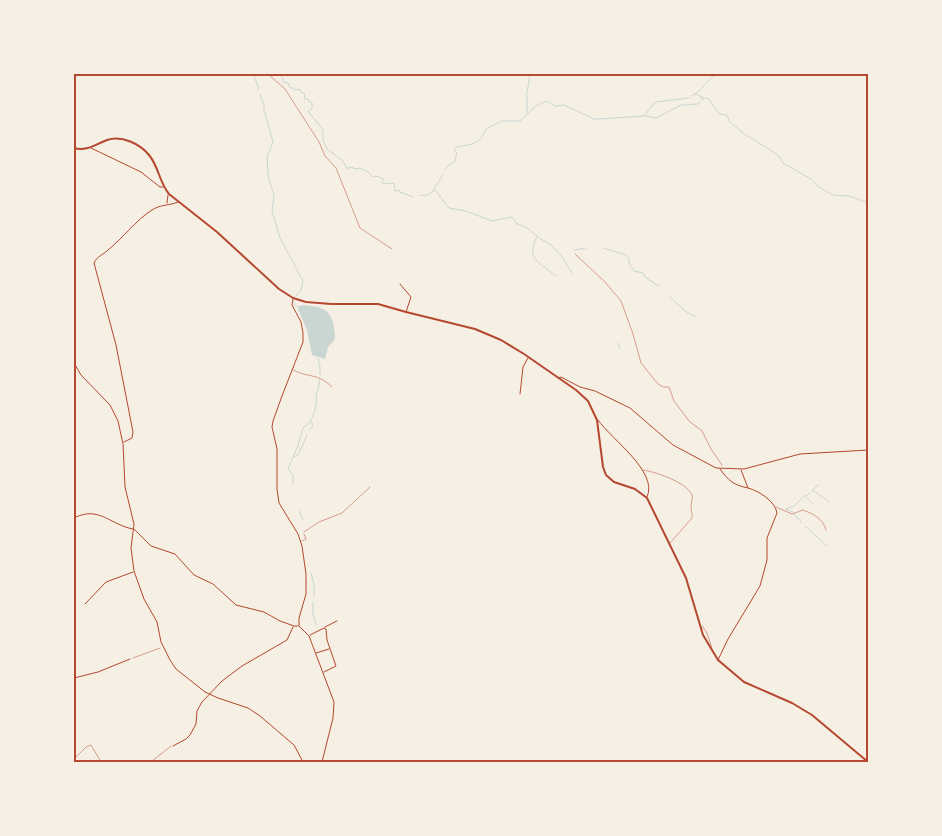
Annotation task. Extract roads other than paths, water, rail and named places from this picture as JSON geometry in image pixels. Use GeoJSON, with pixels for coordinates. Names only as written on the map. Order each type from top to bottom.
{"type":"FeatureCollection","features":[{"type":"Feature","properties":{"kind":"main road"},"geometry":{"type":"LineString","coordinates":[[74,148],[79,150],[90,148],[115,138],[124,139],[134,144],[151,158],[169,194],[217,232],[279,289],[293,298],[310,303],[372,303],[448,322],[501,340],[559,378],[588,401],[597,420],[603,467],[606,475],[614,482],[640,492],[647,498],[691,590],[699,623],[712,652],[718,660],[744,682],[812,715],[868,762]]}},
{"type":"Feature","properties":{"kind":"street"},"geometry":{"type":"LineString","coordinates":[[90,148],[141,172],[160,187],[164,187]]}},
{"type":"Feature","properties":{"kind":"street"},"geometry":{"type":"LineString","coordinates":[[168,204],[167,198],[169,194]]}},
{"type":"Feature","properties":{"kind":"street"},"geometry":{"type":"LineString","coordinates":[[123,442],[132,438],[133,432],[116,345],[94,263],[96,259],[107,252],[150,211],[178,202]]}},
{"type":"Feature","properties":{"kind":"street"},"geometry":{"type":"LineString","coordinates":[[400,284],[410,297],[406,312]]}},
{"type":"Feature","properties":{"kind":"street"},"geometry":{"type":"LineString","coordinates":[[293,298],[292,306],[301,322],[304,333],[302,347],[279,404],[272,427],[277,449],[279,503],[301,541],[307,582],[299,626],[309,636],[334,698],[335,707],[322,762]]}},
{"type":"Feature","properties":{"kind":"street"},"geometry":{"type":"LineString","coordinates":[[520,394],[524,367],[529,357]]}},
{"type":"Feature","properties":{"kind":"street"},"geometry":{"type":"LineString","coordinates":[[74,363],[81,375],[113,410],[118,421],[123,442],[126,487],[134,529],[131,548],[134,571],[144,599],[157,622],[163,646],[176,669],[209,694],[248,708],[260,716],[294,745],[304,762]]}},
{"type":"Feature","properties":{"kind":"street"},"geometry":{"type":"LineString","coordinates":[[559,378],[562,377],[580,387],[595,391],[630,408],[672,445],[720,468],[736,486],[755,490],[776,507],[777,513],[767,538],[766,560],[760,586],[728,639],[718,660]]}},
{"type":"Feature","properties":{"kind":"street"},"geometry":{"type":"LineString","coordinates":[[597,420],[625,448],[641,470],[650,490],[647,498]]}},
{"type":"Feature","properties":{"kind":"street"},"geometry":{"type":"LineString","coordinates":[[720,468],[741,469],[800,454],[868,450]]}},
{"type":"Feature","properties":{"kind":"street"},"geometry":{"type":"LineString","coordinates":[[741,469],[748,488]]}},
{"type":"Feature","properties":{"kind":"street"},"geometry":{"type":"LineString","coordinates":[[74,518],[84,514],[95,514],[106,517],[124,527],[134,529],[151,546],[175,554],[188,570],[213,584],[236,605],[264,612],[294,626],[299,626]]}},
{"type":"Feature","properties":{"kind":"street"},"geometry":{"type":"LineString","coordinates":[[85,604],[106,582],[134,571]]}},
{"type":"Feature","properties":{"kind":"street"},"geometry":{"type":"LineString","coordinates":[[309,636],[337,621]]}},
{"type":"Feature","properties":{"kind":"street"},"geometry":{"type":"LineString","coordinates":[[173,746],[186,739],[194,729],[198,710],[209,694],[233,672],[287,640],[294,626]]}},
{"type":"Feature","properties":{"kind":"street"},"geometry":{"type":"LineString","coordinates":[[324,628],[326,629],[336,666],[324,673]]}},
{"type":"Feature","properties":{"kind":"street"},"geometry":{"type":"LineString","coordinates":[[316,654],[330,648]]}},
{"type":"Feature","properties":{"kind":"street"},"geometry":{"type":"LineString","coordinates":[[74,678],[98,672],[130,659]]}},
{"type":"Feature","properties":{"kind":"lane"},"geometry":{"type":"LineString","coordinates":[[268,74],[285,89],[320,142],[325,156],[336,168],[360,228],[392,249]]}},
{"type":"Feature","properties":{"kind":"lane"},"geometry":{"type":"LineString","coordinates":[[293,370],[305,375],[320,377],[332,387]]}},
{"type":"Feature","properties":{"kind":"lane"},"geometry":{"type":"LineString","coordinates":[[641,470],[679,483],[691,493],[693,498],[690,509],[692,518],[670,543]]}},
{"type":"Feature","properties":{"kind":"lane"},"geometry":{"type":"LineString","coordinates":[[301,541],[306,539],[304,532],[319,522],[342,513],[370,487]]}},
{"type":"Feature","properties":{"kind":"lane"},"geometry":{"type":"LineString","coordinates":[[776,507],[792,514],[803,510],[806,511],[821,520],[826,530]]}},
{"type":"Feature","properties":{"kind":"lane"},"geometry":{"type":"LineString","coordinates":[[699,623],[707,634],[712,652]]}},
{"type":"Feature","properties":{"kind":"lane"},"geometry":{"type":"LineString","coordinates":[[151,762],[173,746]]}},
{"type":"Feature","properties":{"kind":"waterway"},"geometry":{"type":"LineString","coordinates":[[254,74],[258,90]]}},
{"type":"Feature","properties":{"kind":"waterway"},"geometry":{"type":"LineString","coordinates":[[280,74],[283,82],[288,83],[290,88],[300,89],[305,94],[304,99],[312,102],[312,109],[308,111],[323,130],[323,140],[327,149],[343,161],[347,169],[350,167],[360,168],[367,171],[373,177],[376,176],[384,179],[383,184],[394,183],[395,191],[399,190],[413,197]]}},
{"type":"Feature","properties":{"kind":"waterway"},"geometry":{"type":"LineString","coordinates":[[527,93],[530,74]]}},
{"type":"Feature","properties":{"kind":"waterway"},"geometry":{"type":"LineString","coordinates":[[692,96],[715,74]]}},
{"type":"Feature","properties":{"kind":"waterway"},"geometry":{"type":"LineString","coordinates":[[260,94],[273,142],[267,157],[268,175],[274,196],[272,211],[280,238],[303,281],[301,290],[296,296]]}},
{"type":"Feature","properties":{"kind":"waterway"},"geometry":{"type":"LineString","coordinates":[[695,94],[704,98]]}},
{"type":"Feature","properties":{"kind":"waterway"},"geometry":{"type":"LineString","coordinates":[[527,95],[527,114]]}},
{"type":"Feature","properties":{"kind":"waterway"},"geometry":{"type":"LineString","coordinates":[[445,170],[455,161],[457,153],[454,150],[456,147],[475,143],[481,138],[486,129],[502,121],[520,121],[536,106],[546,101],[555,106],[564,105],[594,119],[600,119],[644,116],[655,102],[689,98]]}},
{"type":"Feature","properties":{"kind":"waterway"},"geometry":{"type":"LineString","coordinates":[[701,100],[709,99],[719,114],[727,115],[730,122],[743,133],[778,155],[783,163],[811,179],[817,186],[833,195],[849,196],[868,203]]}},
{"type":"Feature","properties":{"kind":"waterway"},"geometry":{"type":"LineString","coordinates":[[645,116],[656,118],[681,105],[698,104],[700,102]]}},
{"type":"Feature","properties":{"kind":"waterway"},"geometry":{"type":"LineString","coordinates":[[434,189],[443,175]]}},
{"type":"Feature","properties":{"kind":"waterway"},"geometry":{"type":"LineString","coordinates":[[420,195],[426,196],[434,190],[449,208],[466,211],[492,221],[512,217],[517,224],[525,227],[550,244],[560,254],[572,273]]}},
{"type":"Feature","properties":{"kind":"waterway"},"geometry":{"type":"LineString","coordinates":[[537,237],[534,244],[534,256],[540,264],[556,276]]}},
{"type":"Feature","properties":{"kind":"waterway"},"geometry":{"type":"LineString","coordinates":[[574,250],[586,248]]}},
{"type":"Feature","properties":{"kind":"waterway"},"geometry":{"type":"LineString","coordinates":[[603,248],[626,255],[634,271],[643,273],[645,277],[658,286],[660,284]]}},
{"type":"Feature","properties":{"kind":"waterway"},"geometry":{"type":"LineString","coordinates":[[670,297],[685,311],[696,317]]}},
{"type":"Feature","properties":{"kind":"waterway"},"geometry":{"type":"LineString","coordinates":[[294,303],[298,307]]}},
{"type":"Feature","properties":{"kind":"waterway"},"geometry":{"type":"LineString","coordinates":[[618,343],[620,349]]}},
{"type":"Feature","properties":{"kind":"waterway"},"geometry":{"type":"LineString","coordinates":[[318,358],[320,375]]}},
{"type":"Feature","properties":{"kind":"waterway"},"geometry":{"type":"LineString","coordinates":[[293,484],[293,476],[288,468],[298,446],[303,428],[310,421],[314,412],[316,392],[320,379]]}},
{"type":"Feature","properties":{"kind":"waterway"},"geometry":{"type":"LineString","coordinates":[[310,429],[313,426],[311,421]]}},
{"type":"Feature","properties":{"kind":"waterway"},"geometry":{"type":"LineString","coordinates":[[294,457],[298,455],[307,435]]}},
{"type":"Feature","properties":{"kind":"waterway"},"geometry":{"type":"LineString","coordinates":[[812,491],[819,484]]}},
{"type":"Feature","properties":{"kind":"waterway"},"geometry":{"type":"LineString","coordinates":[[813,490],[829,502]]}},
{"type":"Feature","properties":{"kind":"waterway"},"geometry":{"type":"LineString","coordinates":[[786,509],[794,506],[810,493]]}},
{"type":"Feature","properties":{"kind":"waterway"},"geometry":{"type":"LineString","coordinates":[[807,498],[813,504]]}},
{"type":"Feature","properties":{"kind":"waterway"},"geometry":{"type":"LineString","coordinates":[[786,509],[793,512]]}},
{"type":"Feature","properties":{"kind":"waterway"},"geometry":{"type":"LineString","coordinates":[[299,511],[303,520]]}},
{"type":"Feature","properties":{"kind":"waterway"},"geometry":{"type":"LineString","coordinates":[[794,514],[802,523]]}},
{"type":"Feature","properties":{"kind":"waterway"},"geometry":{"type":"LineString","coordinates":[[805,526],[827,546]]}},
{"type":"Feature","properties":{"kind":"waterway"},"geometry":{"type":"LineString","coordinates":[[311,573],[314,597]]}},
{"type":"Feature","properties":{"kind":"waterway"},"geometry":{"type":"LineString","coordinates":[[313,602],[313,614],[316,625]]}}]}
